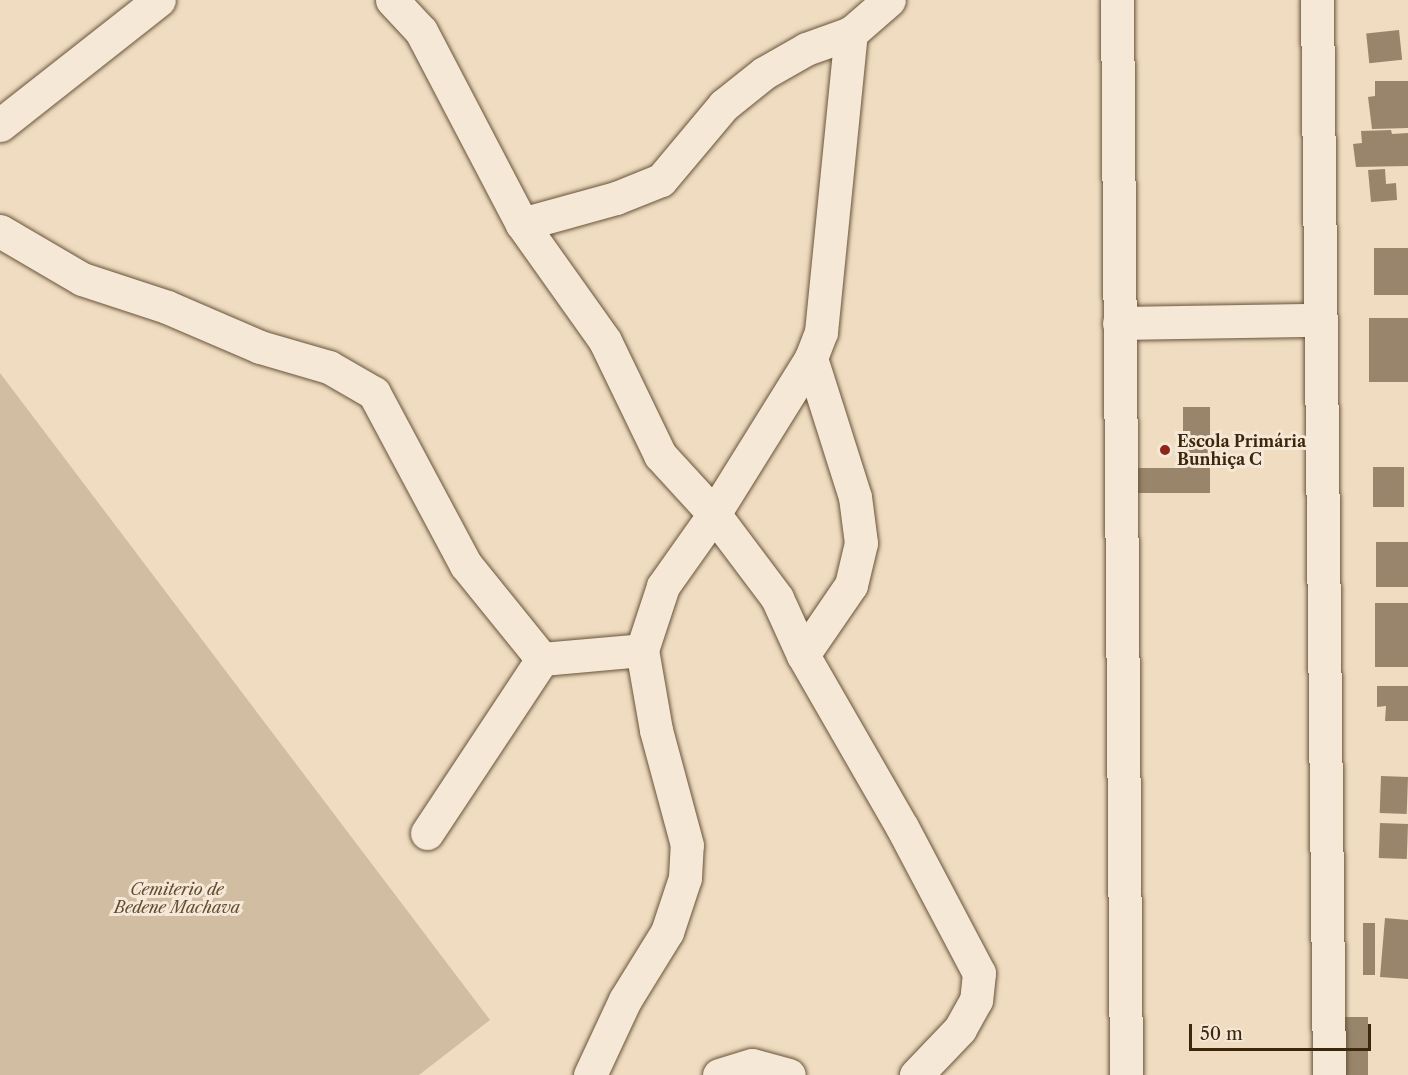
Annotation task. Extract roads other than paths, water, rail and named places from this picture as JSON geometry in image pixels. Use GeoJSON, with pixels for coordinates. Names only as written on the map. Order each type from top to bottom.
{"type":"FeatureCollection","features":[{"type":"Feature","properties":{"kind":"street"},"geometry":{"type":"LineString","coordinates":[[0,125],[159,0]]}},
{"type":"Feature","properties":{"kind":"street"},"geometry":{"type":"LineString","coordinates":[[392,0],[421,32],[522,224],[605,341],[660,455],[714,514],[777,598],[803,655],[902,827],[979,973],[976,1000],[960,1029],[916,1075]]}},
{"type":"Feature","properties":{"kind":"street"},"geometry":{"type":"LineString","coordinates":[[522,224],[616,198],[661,180],[724,105],[764,73],[806,49],[851,33],[889,0]]}},
{"type":"Feature","properties":{"kind":"street"},"geometry":{"type":"LineString","coordinates":[[1117,0],[1126,1075]]}},
{"type":"Feature","properties":{"kind":"street"},"geometry":{"type":"LineString","coordinates":[[1317,0],[1329,1075]]}},
{"type":"Feature","properties":{"kind":"street"},"geometry":{"type":"LineString","coordinates":[[590,1075],[626,1000],[667,932],[685,878],[687,845],[656,730],[642,650],[663,586],[714,514],[811,358],[821,332],[827,291],[851,33]]}},
{"type":"Feature","properties":{"kind":"street"},"geometry":{"type":"LineString","coordinates":[[0,231],[82,279],[167,307],[260,347],[329,367],[374,393],[466,565],[542,659]]}},
{"type":"Feature","properties":{"kind":"street"},"geometry":{"type":"LineString","coordinates":[[1119,324],[1320,320]]}},
{"type":"Feature","properties":{"kind":"street"},"geometry":{"type":"LineString","coordinates":[[803,655],[851,585],[861,543],[852,486],[811,358]]}},
{"type":"Feature","properties":{"kind":"street"},"geometry":{"type":"LineString","coordinates":[[542,659],[642,650]]}},
{"type":"Feature","properties":{"kind":"street"},"geometry":{"type":"LineString","coordinates":[[427,833],[542,659]]}},
{"type":"Feature","properties":{"kind":"street"},"geometry":{"type":"LineString","coordinates":[[718,1075],[752,1065],[789,1075]]}},
{"type":"Feature","properties":{"kind":"place","name":"Escola Primária Bunhiça C"},"geometry":{"type":"Point","coordinates":[1165,450]}},
{"type":"Feature","properties":{"kind":"park label","name":"Cemiterio de Bedene Machava"},"geometry":{"type":"Point","coordinates":[177,898]}}]}
